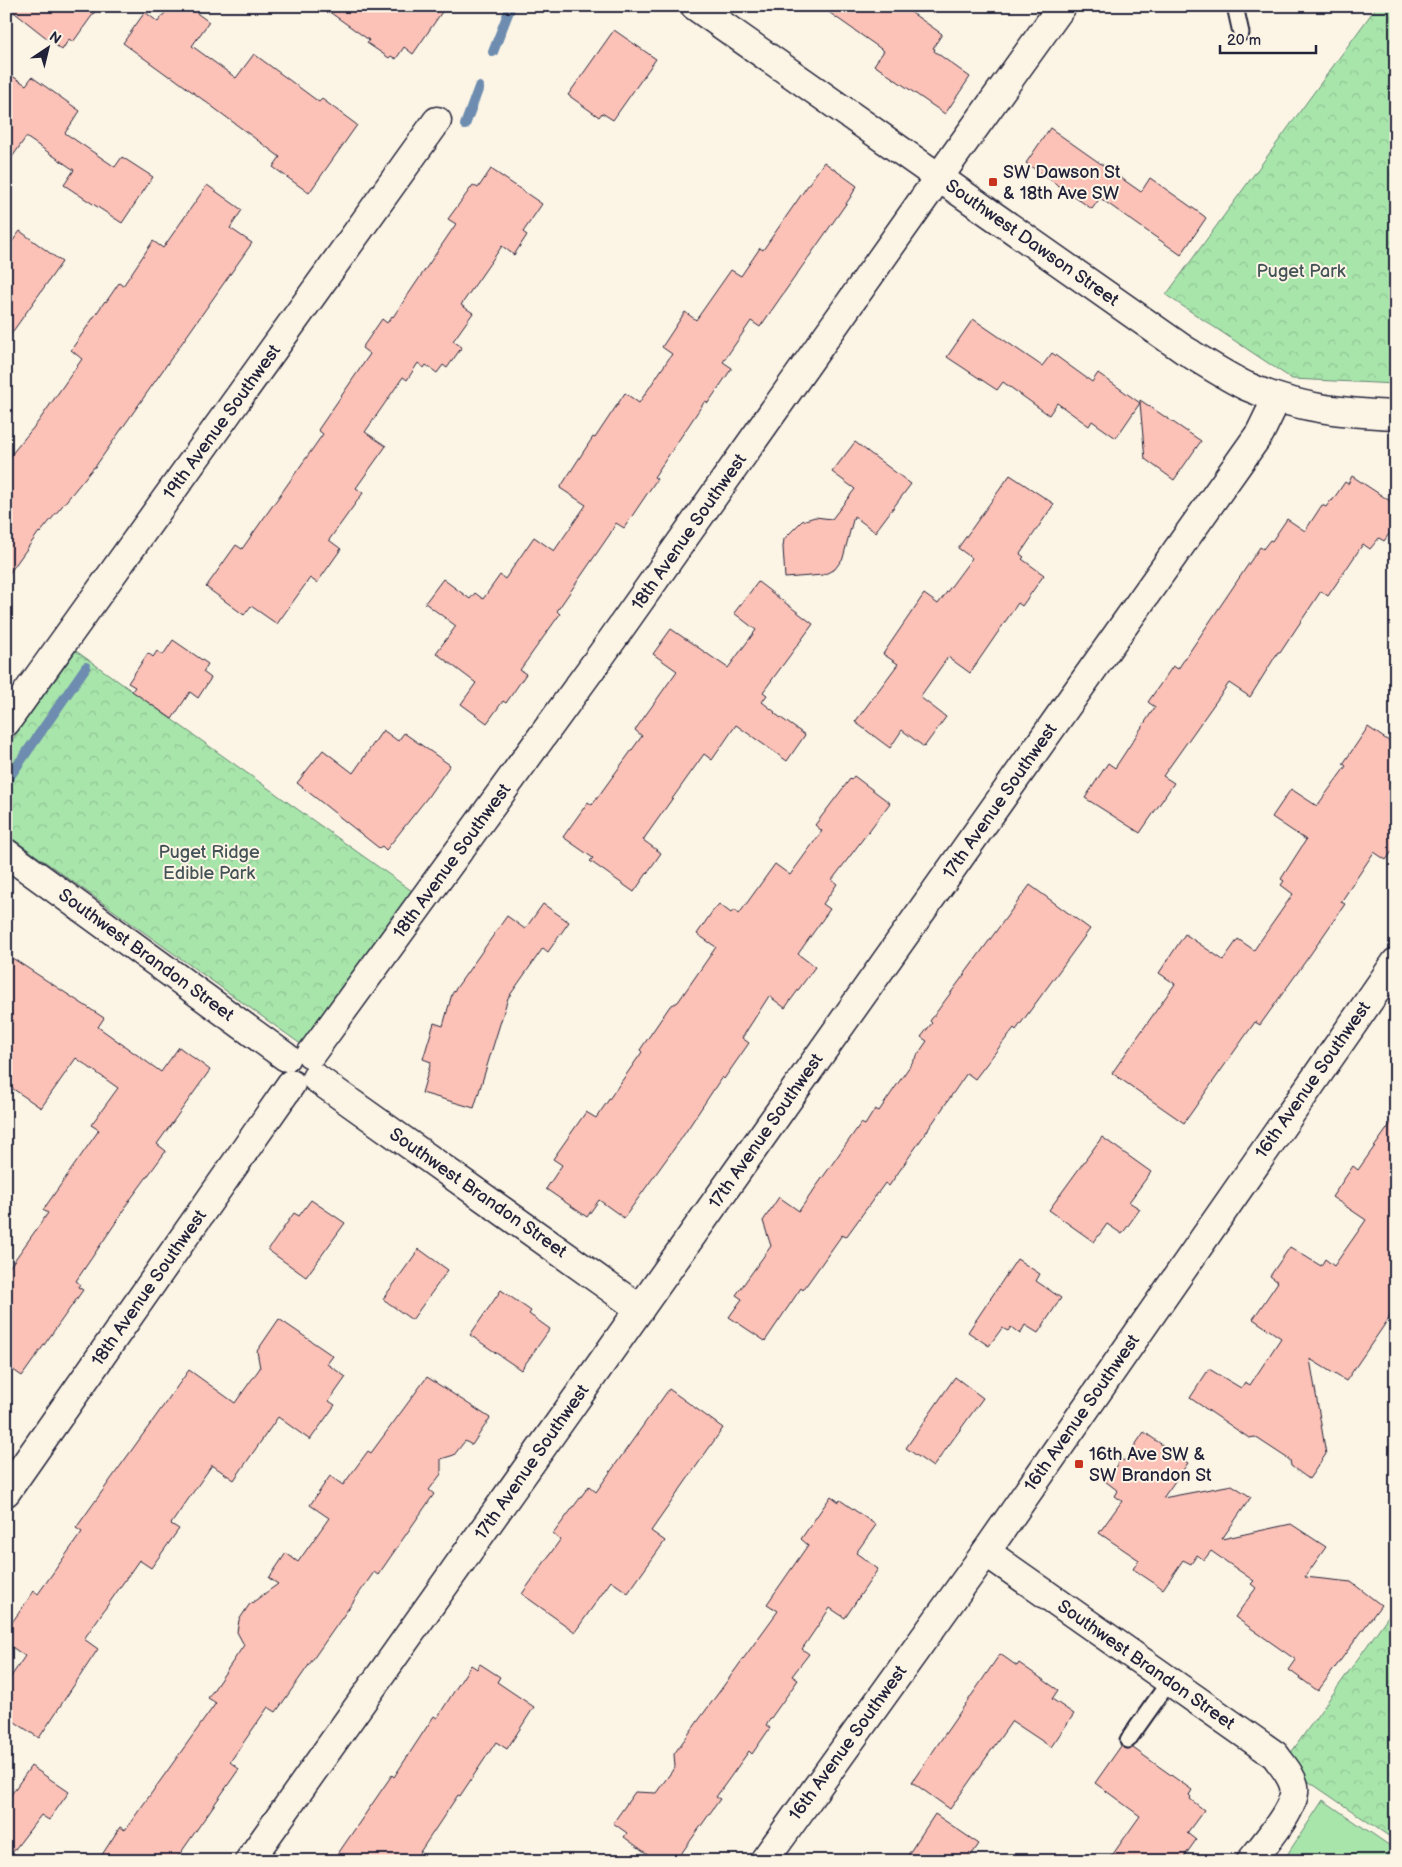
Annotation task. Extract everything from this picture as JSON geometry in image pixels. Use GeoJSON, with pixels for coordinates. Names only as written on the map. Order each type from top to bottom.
{"type":"FeatureCollection","features":[{"type":"Feature","properties":{"kind":"street","name":"Southwest Dawson Street"},"geometry":{"type":"LineString","coordinates":[[695,6],[1183,349],[1245,385],[1277,398],[1308,407],[1339,412],[1396,415]]}},
{"type":"Feature","properties":{"kind":"street","name":"18th Avenue Southwest"},"geometry":{"type":"LineString","coordinates":[[6,1492],[301,1068],[602,654],[938,177],[1062,6]]}},
{"type":"Feature","properties":{"kind":"street","name":"19th Avenue Southwest"},"geometry":{"type":"LineString","coordinates":[[6,722],[437,121]]}},
{"type":"Feature","properties":{"kind":"street","name":"17th Avenue Southwest"},"geometry":{"type":"LineString","coordinates":[[249,1861],[1260,433],[1277,398]]}},
{"type":"Feature","properties":{"kind":"street","name":"Southwest Brandon Street"},"geometry":{"type":"LineString","coordinates":[[6,853],[301,1068],[640,1309]]}},
{"type":"Feature","properties":{"kind":"street","name":"16th Avenue Southwest"},"geometry":{"type":"LineString","coordinates":[[764,1861],[986,1552],[1396,962]]}},
{"type":"Feature","properties":{"kind":"street","name":"Southwest Brandon Street"},"geometry":{"type":"LineString","coordinates":[[986,1552],[1276,1756],[1289,1773],[1294,1788],[1291,1804],[1282,1821],[1251,1861]]}},
{"type":"Feature","properties":{"kind":"lane"},"geometry":{"type":"LineString","coordinates":[[1235,6],[1240,33]]}},
{"type":"Feature","properties":{"kind":"lane"},"geometry":{"type":"LineString","coordinates":[[1128,1740],[1169,1682]]}},
{"type":"Feature","properties":{"kind":"green space","name":"Puget Park"},"geometry":{"type":"Polygon","coordinates":[[[1377,6],[1396,6],[1396,384],[1292,379],[1166,295],[1377,6]]]}},
{"type":"Feature","properties":{"kind":"green space","name":"Puget Ridge Edible Park"},"geometry":{"type":"Polygon","coordinates":[[[76,651],[412,891],[302,1045],[6,834],[6,748],[76,651]]]}},
{"type":"Feature","properties":{"kind":"green space"},"geometry":{"type":"Polygon","coordinates":[[[1396,1605],[1396,1841],[1283,1764],[1396,1605]]]}},
{"type":"Feature","properties":{"kind":"green space"},"geometry":{"type":"Polygon","coordinates":[[[1323,1800],[1396,1850],[1396,1861],[1283,1861],[1323,1800]]]}},
{"type":"Feature","properties":{"kind":"building"},"geometry":{"type":"Polygon","coordinates":[[[6,6],[99,6],[73,42],[69,39],[62,50],[6,6]]]}},
{"type":"Feature","properties":{"kind":"building"},"geometry":{"type":"Polygon","coordinates":[[[170,6],[187,6],[209,22],[192,46],[236,78],[254,54],[319,102],[322,99],[357,125],[309,193],[273,167],[280,157],[123,43],[145,12],[158,22],[170,6]]]}},
{"type":"Feature","properties":{"kind":"building"},"geometry":{"type":"Polygon","coordinates":[[[321,6],[446,6],[413,54],[404,47],[396,59],[391,56],[389,58],[367,43],[369,40],[321,6]]]}},
{"type":"Feature","properties":{"kind":"building"},"geometry":{"type":"Polygon","coordinates":[[[820,6],[902,6],[942,34],[933,48],[935,49],[934,51],[970,77],[945,114],[874,65],[884,51],[820,6]]]}},
{"type":"Feature","properties":{"kind":"building"},"geometry":{"type":"Polygon","coordinates":[[[614,30],[656,59],[613,120],[602,113],[599,117],[568,95],[614,30]]]}},
{"type":"Feature","properties":{"kind":"building"},"geometry":{"type":"Polygon","coordinates":[[[6,72],[26,85],[32,77],[80,111],[65,133],[115,167],[122,157],[153,177],[122,223],[64,185],[74,170],[26,137],[6,166],[6,72]]]}},
{"type":"Feature","properties":{"kind":"building"},"geometry":{"type":"Polygon","coordinates":[[[1050,128],[1141,192],[1150,178],[1204,216],[1206,218],[1181,255],[1100,198],[1092,209],[1026,163],[1050,128]]]}},
{"type":"Feature","properties":{"kind":"building"},"geometry":{"type":"Polygon","coordinates":[[[824,162],[857,186],[850,198],[760,327],[751,321],[723,362],[732,368],[708,403],[705,401],[654,477],[657,479],[624,528],[616,523],[557,611],[560,614],[520,670],[526,674],[506,703],[503,701],[487,723],[461,704],[476,683],[436,653],[456,626],[425,603],[443,579],[470,599],[475,593],[483,599],[500,575],[505,579],[534,537],[554,551],[586,505],[560,488],[593,437],[595,438],[625,393],[639,403],[672,354],[662,347],[685,312],[696,320],[731,270],[741,276],[760,248],[763,250],[824,162]]]}},
{"type":"Feature","properties":{"kind":"building"},"geometry":{"type":"Polygon","coordinates":[[[491,169],[542,204],[523,232],[527,235],[514,255],[502,246],[461,305],[473,313],[453,341],[462,347],[447,368],[443,365],[437,373],[426,365],[424,368],[418,363],[407,380],[403,377],[365,432],[386,446],[356,488],[363,493],[329,540],[341,549],[317,583],[310,578],[277,624],[251,606],[244,615],[206,587],[236,545],[242,549],[323,434],[318,430],[370,354],[362,348],[382,319],[387,323],[393,317],[456,224],[448,219],[473,185],[478,188],[491,169]]]}},
{"type":"Feature","properties":{"kind":"building"},"geometry":{"type":"Polygon","coordinates":[[[207,185],[242,210],[230,228],[252,243],[95,467],[39,532],[6,578],[6,461],[38,422],[82,359],[71,350],[105,301],[119,283],[123,286],[153,241],[163,248],[207,185]]]}},
{"type":"Feature","properties":{"kind":"building"},"geometry":{"type":"Polygon","coordinates":[[[20,231],[62,262],[6,341],[6,250],[20,231]]]}},
{"type":"Feature","properties":{"kind":"building"},"geometry":{"type":"Polygon","coordinates":[[[973,319],[1042,366],[1052,353],[1092,382],[1098,373],[1140,403],[1116,438],[1092,421],[1089,426],[1057,403],[1049,415],[1003,382],[997,390],[947,357],[973,319]]]}},
{"type":"Feature","properties":{"kind":"building"},"geometry":{"type":"Polygon","coordinates":[[[1140,400],[1201,441],[1174,480],[1145,459],[1140,400]]]}},
{"type":"Feature","properties":{"kind":"building"},"geometry":{"type":"Polygon","coordinates":[[[855,442],[911,484],[875,532],[854,516],[843,558],[835,569],[823,575],[785,578],[784,539],[802,521],[815,517],[832,519],[855,489],[832,472],[855,442]]]}},
{"type":"Feature","properties":{"kind":"building"},"geometry":{"type":"Polygon","coordinates":[[[1010,475],[1054,504],[1020,554],[1024,557],[1022,559],[1044,575],[1022,606],[1018,603],[970,673],[948,657],[920,697],[946,717],[924,747],[902,730],[890,748],[855,722],[898,664],[883,654],[924,594],[938,604],[972,558],[958,548],[1010,475]]]}},
{"type":"Feature","properties":{"kind":"building"},"geometry":{"type":"Polygon","coordinates":[[[1352,476],[1396,505],[1396,524],[1384,541],[1379,538],[1370,549],[1363,544],[1328,596],[1321,591],[1280,653],[1278,652],[1250,697],[1229,683],[1163,776],[1174,783],[1140,833],[1085,798],[1108,763],[1115,768],[1155,707],[1148,702],[1173,666],[1178,669],[1260,547],[1263,549],[1270,540],[1272,541],[1287,519],[1305,531],[1322,505],[1326,507],[1345,482],[1348,484],[1352,476]]]}},
{"type":"Feature","properties":{"kind":"building"},"geometry":{"type":"Polygon","coordinates":[[[758,582],[813,624],[763,692],[767,695],[762,702],[805,735],[787,761],[736,725],[712,760],[704,754],[643,840],[661,853],[634,892],[590,861],[593,858],[563,837],[588,802],[592,805],[642,736],[635,730],[677,671],[653,654],[671,629],[728,668],[756,630],[734,613],[758,582]]]}},
{"type":"Feature","properties":{"kind":"building"},"geometry":{"type":"Polygon","coordinates":[[[173,640],[208,664],[203,672],[211,678],[198,698],[190,692],[172,719],[132,691],[135,687],[128,683],[148,653],[153,657],[157,651],[163,655],[173,640]]]}},
{"type":"Feature","properties":{"kind":"building"},"geometry":{"type":"Polygon","coordinates":[[[1368,727],[1396,746],[1396,846],[1386,860],[1374,852],[1341,902],[1345,904],[1310,955],[1260,1025],[1255,1022],[1184,1123],[1112,1073],[1175,984],[1159,973],[1185,934],[1223,960],[1238,939],[1254,950],[1293,894],[1281,885],[1284,881],[1281,879],[1306,840],[1272,817],[1291,789],[1317,806],[1346,766],[1343,764],[1368,727]]]}},
{"type":"Feature","properties":{"kind":"building"},"geometry":{"type":"Polygon","coordinates":[[[383,730],[398,741],[404,733],[450,765],[386,850],[382,846],[379,848],[297,783],[323,750],[353,773],[383,730]]]}},
{"type":"Feature","properties":{"kind":"building"},"geometry":{"type":"Polygon","coordinates":[[[854,776],[890,803],[832,880],[837,884],[823,904],[830,909],[798,954],[815,967],[785,1008],[769,996],[742,1038],[749,1043],[724,1079],[722,1077],[681,1139],[624,1218],[599,1200],[587,1217],[546,1189],[562,1165],[553,1159],[586,1112],[596,1118],[642,1052],[640,1050],[670,1006],[678,1002],[716,947],[697,934],[712,912],[719,904],[731,913],[734,910],[739,914],[775,864],[790,875],[822,831],[815,825],[854,776]]]}},
{"type":"Feature","properties":{"kind":"building"},"geometry":{"type":"Polygon","coordinates":[[[1030,885],[1090,929],[1016,1030],[1014,1028],[975,1079],[967,1073],[889,1186],[885,1183],[846,1237],[842,1235],[803,1290],[801,1288],[765,1341],[729,1317],[742,1299],[736,1295],[771,1246],[763,1221],[779,1197],[799,1211],[861,1123],[865,1125],[875,1109],[879,1111],[927,1041],[921,1037],[932,1023],[930,1021],[1030,885]]]}},
{"type":"Feature","properties":{"kind":"building"},"geometry":{"type":"Polygon","coordinates":[[[543,904],[569,922],[548,952],[543,948],[508,998],[474,1108],[422,1093],[431,1062],[423,1059],[434,1023],[443,1026],[452,994],[507,916],[525,929],[543,904]]]}},
{"type":"Feature","properties":{"kind":"building"},"geometry":{"type":"Polygon","coordinates":[[[6,954],[104,1018],[98,1027],[161,1072],[179,1047],[210,1070],[157,1144],[166,1151],[124,1208],[76,1281],[80,1284],[78,1287],[83,1290],[22,1376],[6,1365],[6,1272],[48,1213],[43,1210],[99,1130],[91,1125],[118,1088],[76,1058],[41,1108],[6,1084],[6,954]]]}},
{"type":"Feature","properties":{"kind":"building"},"geometry":{"type":"Polygon","coordinates":[[[1396,1116],[1396,1308],[1346,1381],[1310,1359],[1326,1454],[1309,1479],[1291,1466],[1290,1460],[1255,1437],[1249,1438],[1190,1398],[1209,1369],[1241,1388],[1245,1382],[1250,1385],[1281,1338],[1253,1319],[1278,1282],[1270,1276],[1290,1247],[1321,1266],[1325,1259],[1334,1266],[1366,1220],[1332,1197],[1353,1166],[1358,1170],[1396,1116]]]}},
{"type":"Feature","properties":{"kind":"building"},"geometry":{"type":"Polygon","coordinates":[[[1102,1137],[1151,1172],[1129,1202],[1140,1209],[1122,1234],[1107,1224],[1094,1242],[1049,1210],[1102,1137]]]}},
{"type":"Feature","properties":{"kind":"building"},"geometry":{"type":"Polygon","coordinates":[[[311,1200],[345,1223],[306,1277],[268,1250],[294,1213],[299,1216],[311,1200]]]}},
{"type":"Feature","properties":{"kind":"building"},"geometry":{"type":"Polygon","coordinates":[[[419,1249],[448,1270],[412,1320],[383,1299],[419,1249]]]}},
{"type":"Feature","properties":{"kind":"building"},"geometry":{"type":"Polygon","coordinates":[[[1017,1259],[1040,1274],[1036,1281],[1061,1298],[1038,1333],[1025,1325],[1020,1334],[1011,1327],[1008,1331],[1002,1328],[989,1346],[968,1332],[1017,1259]]]}},
{"type":"Feature","properties":{"kind":"building"},"geometry":{"type":"Polygon","coordinates":[[[501,1290],[531,1311],[529,1314],[550,1329],[521,1370],[470,1335],[501,1290]]]}},
{"type":"Feature","properties":{"kind":"building"},"geometry":{"type":"Polygon","coordinates":[[[279,1319],[333,1356],[327,1364],[346,1377],[329,1401],[335,1405],[310,1440],[278,1417],[234,1480],[212,1465],[171,1524],[179,1529],[151,1568],[139,1560],[84,1639],[98,1649],[39,1738],[6,1716],[6,1684],[25,1656],[6,1643],[6,1631],[34,1591],[38,1594],[82,1532],[76,1528],[189,1370],[235,1403],[260,1368],[257,1351],[279,1319]]]}},
{"type":"Feature","properties":{"kind":"building"},"geometry":{"type":"Polygon","coordinates":[[[427,1377],[490,1418],[472,1445],[465,1441],[454,1455],[441,1459],[441,1474],[429,1490],[434,1494],[378,1575],[374,1572],[276,1712],[268,1707],[230,1762],[239,1769],[175,1861],[98,1861],[120,1827],[125,1830],[216,1703],[208,1698],[244,1645],[237,1632],[239,1620],[249,1605],[278,1584],[269,1578],[286,1553],[298,1562],[329,1518],[310,1505],[330,1476],[343,1485],[368,1451],[371,1453],[427,1377]]]}},
{"type":"Feature","properties":{"kind":"building"},"geometry":{"type":"Polygon","coordinates":[[[955,1377],[983,1398],[933,1467],[906,1448],[955,1377]]]}},
{"type":"Feature","properties":{"kind":"building"},"geometry":{"type":"Polygon","coordinates":[[[669,1389],[723,1428],[651,1531],[665,1541],[628,1593],[611,1581],[575,1632],[522,1594],[560,1540],[553,1534],[589,1486],[596,1492],[669,1389]]]}},
{"type":"Feature","properties":{"kind":"building"},"geometry":{"type":"Polygon","coordinates":[[[1144,1432],[1188,1463],[1163,1498],[1232,1485],[1251,1497],[1222,1539],[1291,1524],[1326,1547],[1305,1577],[1351,1582],[1381,1605],[1318,1691],[1289,1670],[1296,1660],[1235,1617],[1256,1588],[1251,1584],[1254,1581],[1211,1551],[1204,1560],[1197,1555],[1191,1564],[1183,1560],[1163,1589],[1133,1569],[1139,1560],[1099,1533],[1122,1501],[1115,1496],[1118,1491],[1105,1481],[1121,1459],[1124,1461],[1144,1432]]]}},
{"type":"Feature","properties":{"kind":"building"},"geometry":{"type":"Polygon","coordinates":[[[831,1496],[839,1502],[840,1500],[876,1525],[856,1553],[878,1569],[845,1618],[830,1608],[802,1649],[809,1654],[792,1676],[798,1680],[766,1725],[770,1728],[752,1754],[749,1751],[716,1797],[720,1799],[676,1861],[657,1861],[624,1837],[627,1833],[613,1823],[635,1792],[656,1793],[675,1767],[674,1754],[778,1611],[767,1604],[808,1545],[801,1539],[831,1496]]]}},
{"type":"Feature","properties":{"kind":"building"},"geometry":{"type":"Polygon","coordinates":[[[1000,1654],[1017,1666],[1019,1663],[1058,1690],[1052,1699],[1074,1714],[1051,1747],[1012,1721],[950,1809],[912,1782],[1000,1654]]]}},
{"type":"Feature","properties":{"kind":"building"},"geometry":{"type":"Polygon","coordinates":[[[480,1664],[500,1677],[497,1682],[534,1707],[507,1749],[496,1742],[414,1861],[333,1861],[392,1775],[394,1777],[434,1716],[437,1718],[471,1665],[477,1669],[480,1664]]]}},
{"type":"Feature","properties":{"kind":"building"},"geometry":{"type":"Polygon","coordinates":[[[1121,1746],[1127,1749],[1133,1748],[1192,1790],[1189,1795],[1190,1799],[1204,1810],[1187,1833],[1196,1840],[1181,1861],[1108,1861],[1140,1816],[1095,1783],[1121,1746]]]}},
{"type":"Feature","properties":{"kind":"building"},"geometry":{"type":"Polygon","coordinates":[[[31,1766],[69,1792],[49,1820],[41,1815],[6,1861],[6,1802],[31,1766]]]}},
{"type":"Feature","properties":{"kind":"building"},"geometry":{"type":"Polygon","coordinates":[[[935,1814],[979,1844],[967,1861],[904,1861],[935,1814]]]}},
{"type":"Feature","properties":{"kind":"waterway"},"geometry":{"type":"LineString","coordinates":[[493,52],[511,6]]}},
{"type":"Feature","properties":{"kind":"waterway"},"geometry":{"type":"LineString","coordinates":[[465,125],[479,87]]}},
{"type":"Feature","properties":{"kind":"waterway"},"geometry":{"type":"LineString","coordinates":[[6,782],[86,667]]}},
{"type":"Feature","properties":{"kind":"place","name":"SW Dawson St & 18th Ave SW"},"geometry":{"type":"Point","coordinates":[993,182]}},
{"type":"Feature","properties":{"kind":"place","name":"16th Ave SW & SW Brandon St"},"geometry":{"type":"Point","coordinates":[1079,1464]}}]}
